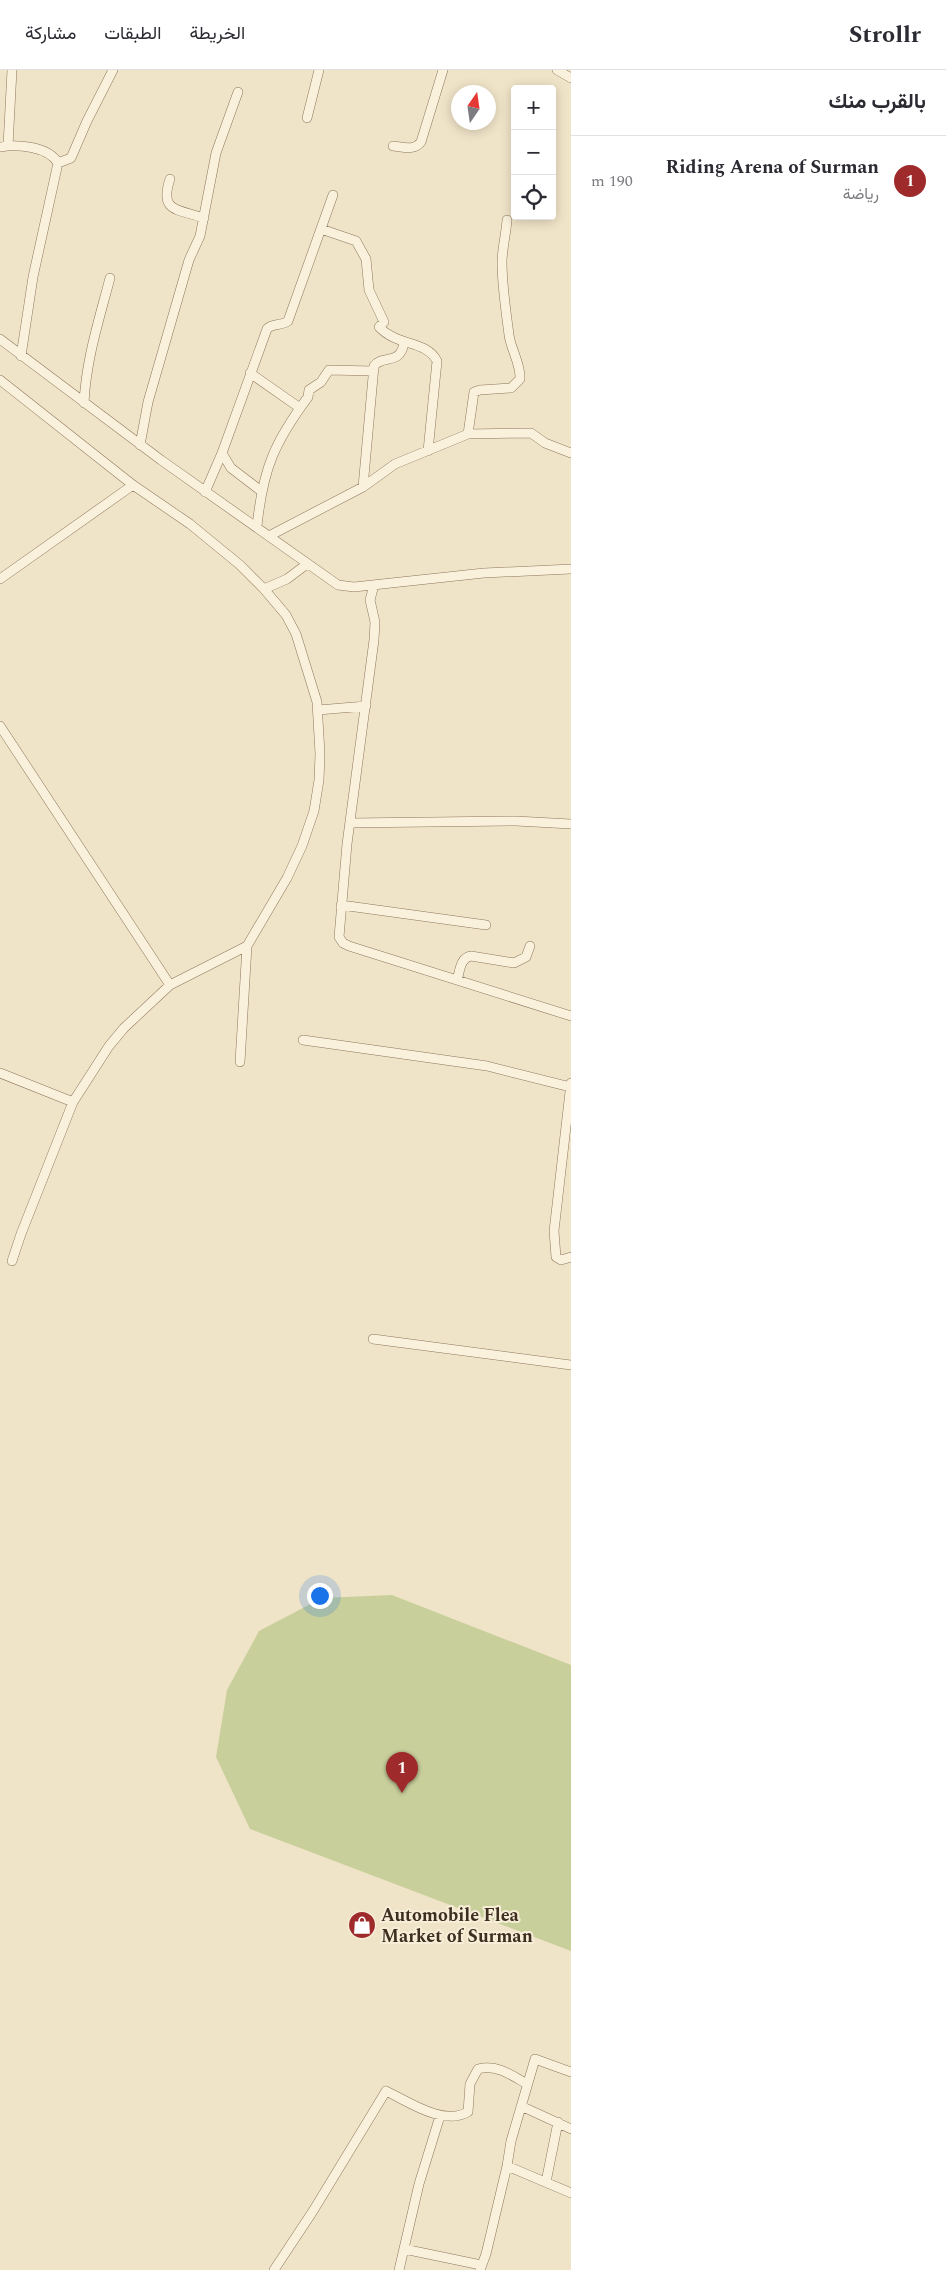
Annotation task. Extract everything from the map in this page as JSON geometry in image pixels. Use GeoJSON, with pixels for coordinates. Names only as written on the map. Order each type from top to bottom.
{"type":"FeatureCollection","features":[{"type":"Feature","properties":{"kind":"street"},"geometry":{"type":"LineString","coordinates":[[12,70],[4,146],[30,148],[47,153],[53,156],[58,163],[34,277],[21,356]]}},
{"type":"Feature","properties":{"kind":"street"},"geometry":{"type":"LineString","coordinates":[[58,163],[71,158],[113,70]]}},
{"type":"Feature","properties":{"kind":"street"},"geometry":{"type":"LineString","coordinates":[[307,118],[319,70]]}},
{"type":"Feature","properties":{"kind":"street"},"geometry":{"type":"LineString","coordinates":[[393,146],[418,147],[443,70]]}},
{"type":"Feature","properties":{"kind":"street"},"geometry":{"type":"LineString","coordinates":[[556,70],[571,78]]}},
{"type":"Feature","properties":{"kind":"street"},"geometry":{"type":"LineString","coordinates":[[140,445],[148,402],[189,260],[200,236],[216,153],[238,92]]}},
{"type":"Feature","properties":{"kind":"street"},"geometry":{"type":"LineString","coordinates":[[170,179],[165,197],[167,203],[172,207],[204,218]]}},
{"type":"Feature","properties":{"kind":"street"},"geometry":{"type":"LineString","coordinates":[[206,492],[222,453],[250,372],[269,327],[288,321],[333,195]]}},
{"type":"Feature","properties":{"kind":"street"},"geometry":{"type":"LineString","coordinates":[[468,434],[474,392],[511,388],[520,379],[519,368],[509,338],[504,289],[502,260],[506,241],[506,220]]}},
{"type":"Feature","properties":{"kind":"street"},"geometry":{"type":"LineString","coordinates":[[321,229],[356,240],[366,259],[369,290],[384,322],[379,327],[404,343],[423,347],[430,351],[437,361],[428,451]]}},
{"type":"Feature","properties":{"kind":"street"},"geometry":{"type":"LineString","coordinates":[[84,403],[85,380],[91,349],[110,278]]}},
{"type":"Feature","properties":{"kind":"street"},"geometry":{"type":"LineString","coordinates":[[0,339],[140,445],[257,526],[307,564],[342,586],[374,585],[484,573],[571,568]]}},
{"type":"Feature","properties":{"kind":"street"},"geometry":{"type":"LineString","coordinates":[[363,487],[373,371],[378,362],[391,360],[400,354],[404,343]]}},
{"type":"Feature","properties":{"kind":"street"},"geometry":{"type":"LineString","coordinates":[[257,526],[261,491],[267,467],[275,448],[308,397],[310,390],[322,382],[329,370],[373,371]]}},
{"type":"Feature","properties":{"kind":"street"},"geometry":{"type":"LineString","coordinates":[[250,372],[300,408]]}},
{"type":"Feature","properties":{"kind":"street"},"geometry":{"type":"LineString","coordinates":[[0,380],[133,485],[190,524],[240,566],[264,589],[286,615],[296,634],[311,677],[318,710],[320,754],[314,811],[287,878],[247,946],[240,1062]]}},
{"type":"Feature","properties":{"kind":"street"},"geometry":{"type":"LineString","coordinates":[[269,536],[363,487],[395,464],[468,434],[531,433],[545,444],[571,453]]}},
{"type":"Feature","properties":{"kind":"street"},"geometry":{"type":"LineString","coordinates":[[222,453],[231,468],[261,491]]}},
{"type":"Feature","properties":{"kind":"street"},"geometry":{"type":"LineString","coordinates":[[0,579],[133,485]]}},
{"type":"Feature","properties":{"kind":"street"},"geometry":{"type":"LineString","coordinates":[[264,589],[287,579],[307,564]]}},
{"type":"Feature","properties":{"kind":"street"},"geometry":{"type":"LineString","coordinates":[[374,585],[370,600],[375,622],[374,640],[350,823],[338,933],[340,940],[346,944],[571,1016]]}},
{"type":"Feature","properties":{"kind":"street"},"geometry":{"type":"LineString","coordinates":[[318,710],[366,706]]}},
{"type":"Feature","properties":{"kind":"street"},"geometry":{"type":"LineString","coordinates":[[0,726],[170,986]]}},
{"type":"Feature","properties":{"kind":"street"},"geometry":{"type":"LineString","coordinates":[[350,823],[516,821],[571,824]]}},
{"type":"Feature","properties":{"kind":"street"},"geometry":{"type":"LineString","coordinates":[[341,905],[486,925]]}},
{"type":"Feature","properties":{"kind":"street"},"geometry":{"type":"LineString","coordinates":[[12,1261],[73,1102],[109,1046],[124,1028],[170,986],[247,946]]}},
{"type":"Feature","properties":{"kind":"street"},"geometry":{"type":"LineString","coordinates":[[457,980],[462,962],[466,958],[471,956],[514,963],[526,957],[530,946]]}},
{"type":"Feature","properties":{"kind":"street"},"geometry":{"type":"LineString","coordinates":[[303,1040],[478,1065],[570,1085],[554,1232],[556,1257],[561,1260],[571,1256]]}},
{"type":"Feature","properties":{"kind":"street"},"geometry":{"type":"LineString","coordinates":[[0,1073],[73,1102]]}},
{"type":"Feature","properties":{"kind":"street"},"geometry":{"type":"LineString","coordinates":[[373,1339],[571,1365]]}},
{"type":"Feature","properties":{"kind":"street"},"geometry":{"type":"LineString","coordinates":[[404,2249],[481,2267],[486,2254],[507,2166],[511,2141],[535,2059],[571,2072]]}},
{"type":"Feature","properties":{"kind":"street"},"geometry":{"type":"LineString","coordinates":[[274,2270],[313,2211],[386,2091],[440,2116],[460,2117],[468,2112],[470,2084],[478,2069],[489,2066],[501,2069],[528,2084]]}},
{"type":"Feature","properties":{"kind":"street"},"geometry":{"type":"LineString","coordinates":[[521,2106],[571,2129]]}},
{"type":"Feature","properties":{"kind":"street"},"geometry":{"type":"LineString","coordinates":[[399,2270],[419,2184],[440,2116]]}},
{"type":"Feature","properties":{"kind":"street"},"geometry":{"type":"LineString","coordinates":[[546,2182],[558,2122]]}},
{"type":"Feature","properties":{"kind":"street"},"geometry":{"type":"LineString","coordinates":[[507,2166],[571,2193]]}},
{"type":"Feature","properties":{"kind":"green space"},"geometry":{"type":"Polygon","coordinates":[[[392,1595],[571,1665],[571,1951],[250,1829],[216,1757],[227,1690],[259,1631],[322,1598],[392,1595]]]}},
{"type":"Feature","properties":{"kind":"place","name":"Riding Arena of Surman"},"geometry":{"type":"Point","coordinates":[402,1793]}},
{"type":"Feature","properties":{"kind":"place","name":"Automobile Flea Market of Surman"},"geometry":{"type":"Point","coordinates":[362,1925]}}]}
